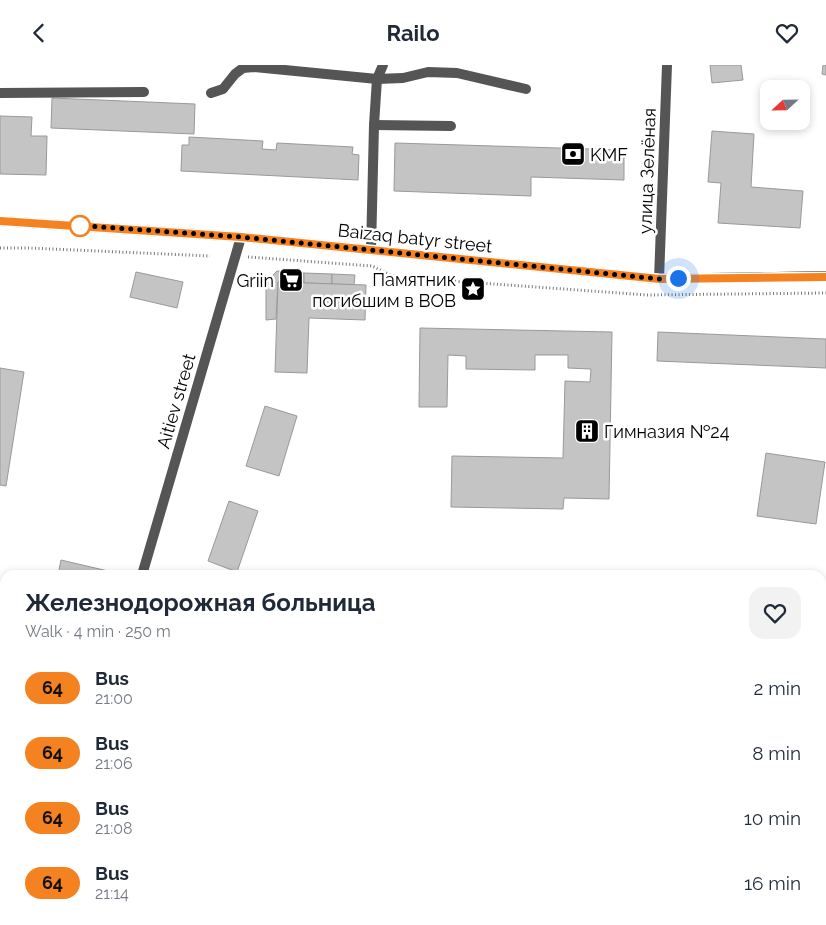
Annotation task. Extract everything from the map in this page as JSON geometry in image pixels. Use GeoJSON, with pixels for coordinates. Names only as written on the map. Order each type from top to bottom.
{"type":"FeatureCollection","features":[{"type":"Feature","properties":{"kind":"main road","name":"Baizaq batyr street"},"geometry":{"type":"LineString","coordinates":[[0,221],[241,237],[660,279],[826,277]]}},
{"type":"Feature","properties":{"kind":"street"},"geometry":{"type":"LineString","coordinates":[[371,250],[374,125],[377,79],[383,65]]}},
{"type":"Feature","properties":{"kind":"street","name":"улица Зелёная"},"geometry":{"type":"LineString","coordinates":[[660,279],[667,65]]}},
{"type":"Feature","properties":{"kind":"street"},"geometry":{"type":"LineString","coordinates":[[211,93],[223,89],[235,74],[243,68],[254,67],[377,79],[403,77],[428,72],[457,73],[526,89]]}},
{"type":"Feature","properties":{"kind":"street"},"geometry":{"type":"LineString","coordinates":[[0,93],[144,92]]}},
{"type":"Feature","properties":{"kind":"street"},"geometry":{"type":"LineString","coordinates":[[374,125],[451,126]]}},
{"type":"Feature","properties":{"kind":"street","name":"Aitiev street"},"geometry":{"type":"LineString","coordinates":[[143,570],[241,237]]}},
{"type":"Feature","properties":{"kind":"path"},"geometry":{"type":"LineString","coordinates":[[0,248],[210,256]]}},
{"type":"Feature","properties":{"kind":"path"},"geometry":{"type":"LineString","coordinates":[[246,257],[372,266],[395,277],[647,295],[826,293]]}},
{"type":"Feature","properties":{"kind":"building"},"geometry":{"type":"Polygon","coordinates":[[[710,65],[741,65],[743,80],[712,83],[710,65]]]}},
{"type":"Feature","properties":{"kind":"building"},"geometry":{"type":"Polygon","coordinates":[[[823,65],[826,65],[826,75],[822,74],[823,65]]]}},
{"type":"Feature","properties":{"kind":"building"},"geometry":{"type":"Polygon","coordinates":[[[52,98],[195,104],[194,134],[51,128],[52,98]]]}},
{"type":"Feature","properties":{"kind":"building"},"geometry":{"type":"Polygon","coordinates":[[[0,116],[32,117],[31,136],[47,136],[46,175],[0,174],[0,116]]]}},
{"type":"Feature","properties":{"kind":"building"},"geometry":{"type":"Polygon","coordinates":[[[712,131],[754,134],[751,187],[803,191],[800,228],[718,223],[721,183],[708,182],[712,131]]]}},
{"type":"Feature","properties":{"kind":"building"},"geometry":{"type":"Polygon","coordinates":[[[189,137],[263,141],[262,149],[276,150],[277,143],[353,147],[352,154],[359,155],[358,180],[181,171],[182,145],[189,145],[189,137]]]}},
{"type":"Feature","properties":{"kind":"building"},"geometry":{"type":"Polygon","coordinates":[[[395,143],[624,150],[624,180],[531,177],[531,196],[394,191],[395,143]]]}},
{"type":"Feature","properties":{"kind":"building"},"geometry":{"type":"Polygon","coordinates":[[[277,271],[304,273],[304,283],[278,282],[276,319],[266,320],[266,282],[277,271]]]}},
{"type":"Feature","properties":{"kind":"building"},"geometry":{"type":"Polygon","coordinates":[[[136,272],[183,282],[177,308],[130,297],[136,272]]]}},
{"type":"Feature","properties":{"kind":"building"},"geometry":{"type":"Polygon","coordinates":[[[304,273],[332,274],[332,284],[304,283],[304,273]]]}},
{"type":"Feature","properties":{"kind":"building"},"geometry":{"type":"Polygon","coordinates":[[[332,274],[355,275],[354,285],[332,284],[332,274]]]}},
{"type":"Feature","properties":{"kind":"building"},"geometry":{"type":"Polygon","coordinates":[[[278,282],[366,285],[365,320],[309,318],[307,373],[275,372],[278,282]]]}},
{"type":"Feature","properties":{"kind":"building","name":"Гимназия №24"},"geometry":{"type":"Polygon","coordinates":[[[420,328],[612,332],[609,499],[564,498],[563,509],[451,507],[452,456],[563,458],[565,381],[590,382],[591,369],[568,368],[568,355],[535,355],[535,370],[466,369],[466,356],[448,355],[447,407],[419,407],[420,328]]]}},
{"type":"Feature","properties":{"kind":"building"},"geometry":{"type":"Polygon","coordinates":[[[658,332],[826,339],[826,368],[657,361],[658,332]]]}},
{"type":"Feature","properties":{"kind":"building"},"geometry":{"type":"Polygon","coordinates":[[[0,368],[24,372],[6,486],[0,485],[0,368]]]}},
{"type":"Feature","properties":{"kind":"building"},"geometry":{"type":"Polygon","coordinates":[[[265,406],[297,416],[279,476],[246,466],[265,406]]]}},
{"type":"Feature","properties":{"kind":"building"},"geometry":{"type":"Polygon","coordinates":[[[766,453],[825,462],[816,524],[757,516],[766,453]]]}},
{"type":"Feature","properties":{"kind":"building"},"geometry":{"type":"Polygon","coordinates":[[[229,501],[258,511],[238,570],[232,570],[208,561],[229,501]]]}},
{"type":"Feature","properties":{"kind":"building"},"geometry":{"type":"Polygon","coordinates":[[[61,560],[104,570],[59,570],[61,560]]]}},
{"type":"Feature","properties":{"kind":"bus line","name":"64"},"geometry":{"type":"LineString","coordinates":[[0,221],[241,237],[660,279],[826,277]]}},
{"type":"Feature","properties":{"kind":"place","name":"KMF"},"geometry":{"type":"Point","coordinates":[573,154]}},
{"type":"Feature","properties":{"kind":"place","name":"Griin"},"geometry":{"type":"Point","coordinates":[291,280]}},
{"type":"Feature","properties":{"kind":"place","name":"Памятник погибшим в ВОВ"},"geometry":{"type":"Point","coordinates":[473,289]}},
{"type":"Feature","properties":{"kind":"place","name":"Гимназия №24"},"geometry":{"type":"Point","coordinates":[587,431]}},
{"type":"Feature","properties":{"kind":"route"},"geometry":{"type":"LineString","coordinates":[[80,226],[74,225],[241,237],[660,279],[678,278]]}}]}
